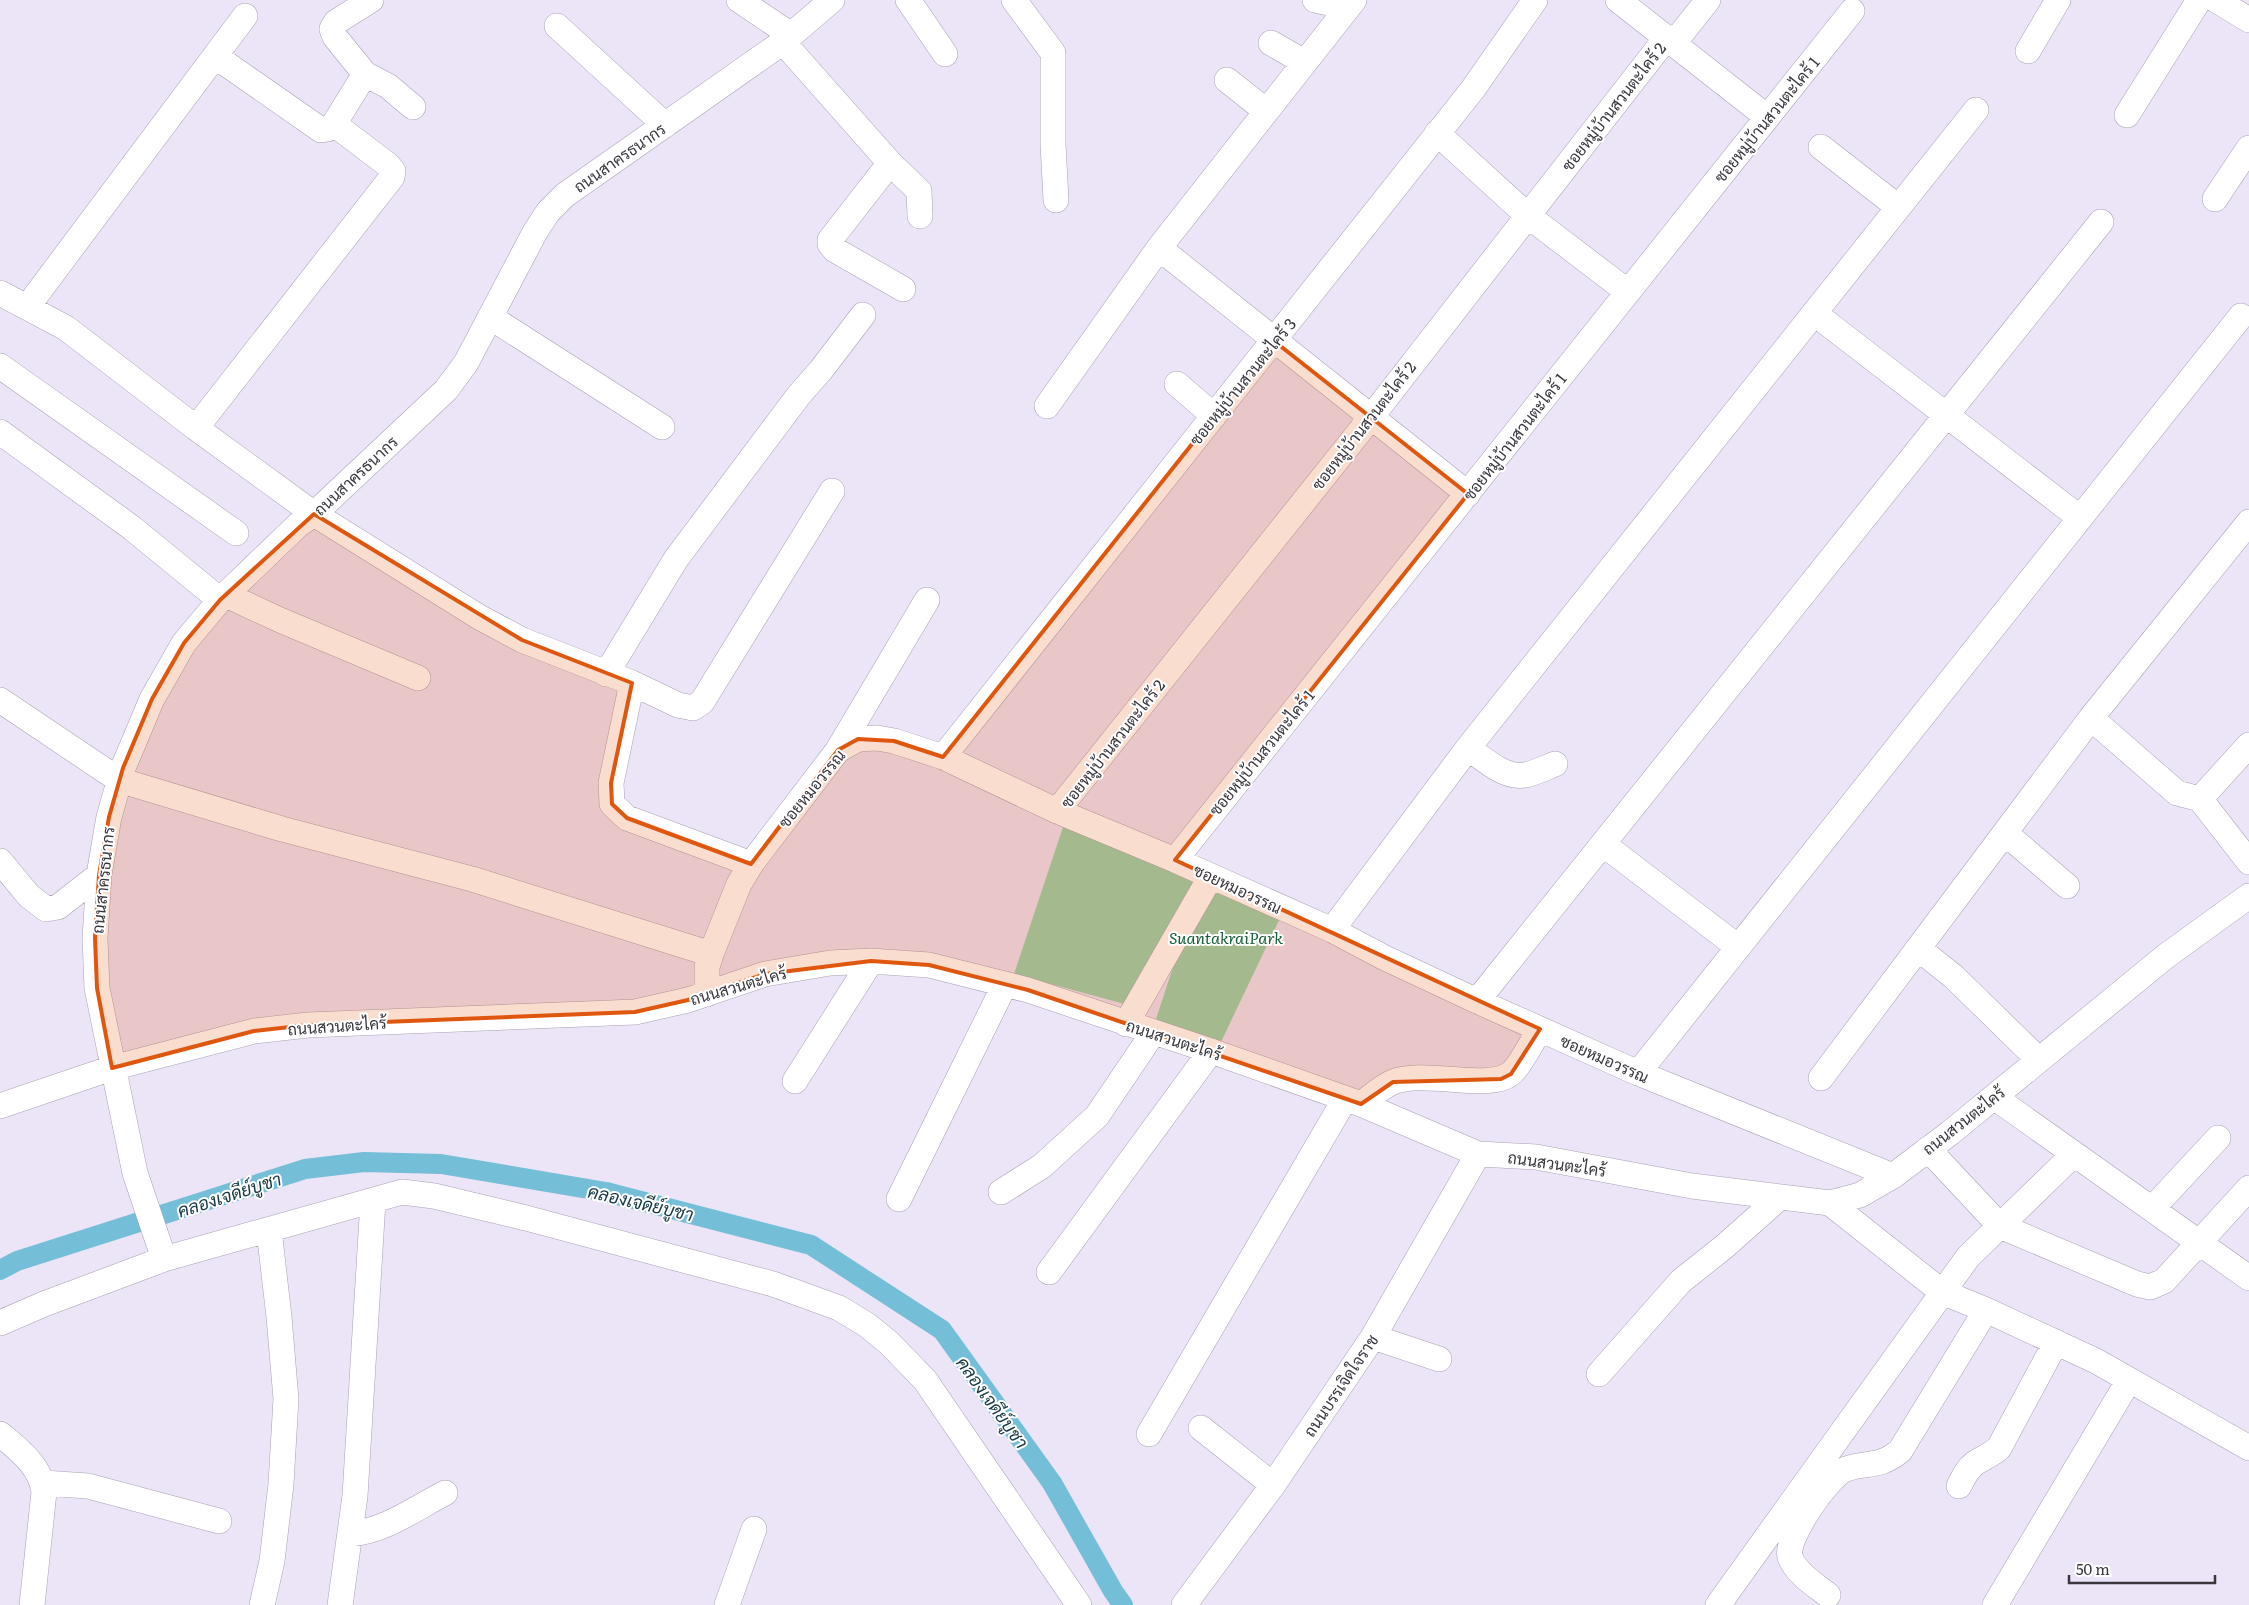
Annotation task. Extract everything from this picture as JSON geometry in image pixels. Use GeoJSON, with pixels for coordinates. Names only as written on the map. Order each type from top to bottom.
{"type":"FeatureCollection","features":[{"type":"Feature","properties":{"kind":"street"},"geometry":{"type":"LineString","coordinates":[[371,0],[336,22],[332,29],[335,37],[365,74],[388,86],[413,107]]}},
{"type":"Feature","properties":{"kind":"street"},"geometry":{"type":"LineString","coordinates":[[739,0],[787,39],[890,163],[920,191],[920,216]]}},
{"type":"Feature","properties":{"kind":"street","name":"ถนนสาครธนากร"},"geometry":{"type":"LineString","coordinates":[[160,1250],[135,1174],[112,1068],[97,988],[95,938],[99,875],[109,817],[119,780],[152,699],[184,643],[223,598],[298,525],[314,514],[446,390],[466,363],[534,232],[548,212],[565,195],[787,39],[832,0]]}},
{"type":"Feature","properties":{"kind":"street"},"geometry":{"type":"LineString","coordinates":[[908,0],[945,54]]}},
{"type":"Feature","properties":{"kind":"street"},"geometry":{"type":"LineString","coordinates":[[1014,0],[1053,53],[1053,144],[1056,200]]}},
{"type":"Feature","properties":{"kind":"street"},"geometry":{"type":"LineString","coordinates":[[1315,0],[1351,3]]}},
{"type":"Feature","properties":{"kind":"street","name":"ซอยหมู่บ้านสวนตะไคร้ 3"},"geometry":{"type":"LineString","coordinates":[[943,757],[1473,89],[1535,0]]}},
{"type":"Feature","properties":{"kind":"street"},"geometry":{"type":"LineString","coordinates":[[1618,0],[1767,117]]}},
{"type":"Feature","properties":{"kind":"street","name":"ซอยหมู่บ้านสวนตะไคร้ 2"},"geometry":{"type":"LineString","coordinates":[[1057,811],[1372,416],[1527,215],[1670,40],[1708,0]]}},
{"type":"Feature","properties":{"kind":"street"},"geometry":{"type":"LineString","coordinates":[[2028,51],[2058,0]]}},
{"type":"Feature","properties":{"kind":"street"},"geometry":{"type":"LineString","coordinates":[[2126,115],[2199,0]]}},
{"type":"Feature","properties":{"kind":"street"},"geometry":{"type":"LineString","coordinates":[[2216,0],[2249,20]]}},
{"type":"Feature","properties":{"kind":"street"},"geometry":{"type":"LineString","coordinates":[[1047,406],[1159,248],[1351,3]]}},
{"type":"Feature","properties":{"kind":"street","name":"ซอยหมู่บ้านสวนตะไคร้ 1"},"geometry":{"type":"LineString","coordinates":[[1175,860],[1852,11]]}},
{"type":"Feature","properties":{"kind":"street"},"geometry":{"type":"LineString","coordinates":[[28,306],[245,16]]}},
{"type":"Feature","properties":{"kind":"street"},"geometry":{"type":"LineString","coordinates":[[557,26],[664,125]]}},
{"type":"Feature","properties":{"kind":"street"},"geometry":{"type":"LineString","coordinates":[[1271,43],[1304,62]]}},
{"type":"Feature","properties":{"kind":"street"},"geometry":{"type":"LineString","coordinates":[[215,56],[320,130],[328,129],[334,124],[365,74]]}},
{"type":"Feature","properties":{"kind":"street"},"geometry":{"type":"LineString","coordinates":[[1227,80],[1266,111]]}},
{"type":"Feature","properties":{"kind":"street"},"geometry":{"type":"LineString","coordinates":[[1332,930],[1468,748],[1976,110]]}},
{"type":"Feature","properties":{"kind":"street"},"geometry":{"type":"LineString","coordinates":[[196,428],[392,176],[393,171],[388,165],[334,124]]}},
{"type":"Feature","properties":{"kind":"street"},"geometry":{"type":"LineString","coordinates":[[1438,133],[1527,215],[1628,292]]}},
{"type":"Feature","properties":{"kind":"street"},"geometry":{"type":"LineString","coordinates":[[1821,148],[1898,207]]}},
{"type":"Feature","properties":{"kind":"street"},"geometry":{"type":"LineString","coordinates":[[2214,199],[2249,148]]}},
{"type":"Feature","properties":{"kind":"street"},"geometry":{"type":"LineString","coordinates":[[890,163],[830,240],[830,244],[835,250],[903,289]]}},
{"type":"Feature","properties":{"kind":"street"},"geometry":{"type":"LineString","coordinates":[[1477,1001],[2101,222]]}},
{"type":"Feature","properties":{"kind":"street"},"geometry":{"type":"LineString","coordinates":[[1159,248],[1468,494]]}},
{"type":"Feature","properties":{"kind":"street"},"geometry":{"type":"LineString","coordinates":[[0,293],[28,306],[66,328],[196,428],[314,514],[479,617],[522,640],[632,683],[678,705],[694,708],[702,702],[832,491]]}},
{"type":"Feature","properties":{"kind":"street"},"geometry":{"type":"LineString","coordinates":[[1814,313],[2080,518]]}},
{"type":"Feature","properties":{"kind":"street"},"geometry":{"type":"LineString","coordinates":[[606,674],[676,558],[799,395],[821,370],[863,315]]}},
{"type":"Feature","properties":{"kind":"street"},"geometry":{"type":"LineString","coordinates":[[1638,1073],[2241,316]]}},
{"type":"Feature","properties":{"kind":"street"},"geometry":{"type":"LineString","coordinates":[[490,317],[662,427]]}},
{"type":"Feature","properties":{"kind":"street"},"geometry":{"type":"LineString","coordinates":[[0,366],[236,533]]}},
{"type":"Feature","properties":{"kind":"street"},"geometry":{"type":"LineString","coordinates":[[1177,384],[1214,416]]}},
{"type":"Feature","properties":{"kind":"street"},"geometry":{"type":"LineString","coordinates":[[0,432],[132,528],[223,598],[418,678]]}},
{"type":"Feature","properties":{"kind":"street"},"geometry":{"type":"LineString","coordinates":[[1821,1078],[2091,718],[2249,522]]}},
{"type":"Feature","properties":{"kind":"street"},"geometry":{"type":"LineString","coordinates":[[838,750],[926,600]]}},
{"type":"Feature","properties":{"kind":"street"},"geometry":{"type":"LineString","coordinates":[[632,683],[611,783],[612,804],[626,818],[751,864]]}},
{"type":"Feature","properties":{"kind":"street"},"geometry":{"type":"LineString","coordinates":[[0,700],[119,780],[282,829],[472,879],[711,954]]}},
{"type":"Feature","properties":{"kind":"street"},"geometry":{"type":"LineString","coordinates":[[2091,718],[2176,793],[2200,799],[2249,862]]}},
{"type":"Feature","properties":{"kind":"street","name":"ซอยหมอวรรณ"},"geometry":{"type":"LineString","coordinates":[[707,994],[707,967],[711,954],[739,884],[751,864],[838,750],[858,739],[877,738],[894,741],[943,757],[1057,811],[1175,860],[1332,930],[1385,958],[1477,1001],[1638,1073],[1893,1176]]}},
{"type":"Feature","properties":{"kind":"street"},"geometry":{"type":"LineString","coordinates":[[2200,799],[2249,745]]}},
{"type":"Feature","properties":{"kind":"street"},"geometry":{"type":"LineString","coordinates":[[1468,748],[1502,771],[1515,776],[1525,775],[1555,764]]}},
{"type":"Feature","properties":{"kind":"street"},"geometry":{"type":"LineString","coordinates":[[2005,833],[2067,886]]}},
{"type":"Feature","properties":{"kind":"street"},"geometry":{"type":"LineString","coordinates":[[1603,844],[1738,948]]}},
{"type":"Feature","properties":{"kind":"street"},"geometry":{"type":"LineString","coordinates":[[0,861],[29,896],[46,909],[58,907],[99,875]]}},
{"type":"Feature","properties":{"kind":"street"},"geometry":{"type":"LineString","coordinates":[[1126,1024],[1211,876]]}},
{"type":"Feature","properties":{"kind":"street","name":"ถนนสวนตะไคร้"},"geometry":{"type":"LineString","coordinates":[[0,1106],[112,1068],[254,1032],[308,1025],[634,1012],[707,994],[765,974],[830,963],[871,961],[929,965],[1005,984],[1211,1051],[1353,1101],[1478,1154],[1536,1156],[1692,1186],[1830,1203],[1860,1195],[1893,1176],[1994,1097],[2166,956],[2249,896]]}},
{"type":"Feature","properties":{"kind":"street"},"geometry":{"type":"LineString","coordinates":[[1919,949],[1954,977],[2039,1060]]}},
{"type":"Feature","properties":{"kind":"street"},"geometry":{"type":"LineString","coordinates":[[795,1081],[871,961]]}},
{"type":"Feature","properties":{"kind":"street"},"geometry":{"type":"LineString","coordinates":[[899,1199],[1005,984]]}},
{"type":"Feature","properties":{"kind":"street"},"geometry":{"type":"LineString","coordinates":[[1149,1434],[1353,1101],[1394,1082],[1450,1078],[1501,1079],[1511,1074],[1540,1029]]}},
{"type":"Feature","properties":{"kind":"street"},"geometry":{"type":"LineString","coordinates":[[1001,1192],[1042,1166],[1097,1116],[1153,1033]]}},
{"type":"Feature","properties":{"kind":"street"},"geometry":{"type":"LineString","coordinates":[[1049,1272],[1211,1051]]}},
{"type":"Feature","properties":{"kind":"street"},"geometry":{"type":"LineString","coordinates":[[1994,1097],[2249,1278]]}},
{"type":"Feature","properties":{"kind":"street"},"geometry":{"type":"LineString","coordinates":[[2152,1208],[2218,1138]]}},
{"type":"Feature","properties":{"kind":"street"},"geometry":{"type":"LineString","coordinates":[[1928,1149],[2000,1226],[2137,1284],[2150,1287],[2164,1280],[2249,1188]]}},
{"type":"Feature","properties":{"kind":"street","name":"ถนนบรรเจิดใจราช"},"geometry":{"type":"LineString","coordinates":[[1184,1605],[1274,1485],[1373,1337],[1478,1154]]}},
{"type":"Feature","properties":{"kind":"street"},"geometry":{"type":"LineString","coordinates":[[1718,1605],[1810,1493],[1942,1292],[1968,1257],[2074,1154]]}},
{"type":"Feature","properties":{"kind":"street"},"geometry":{"type":"LineString","coordinates":[[0,1323],[160,1250],[269,1230],[402,1192],[443,1198],[526,1218],[773,1284],[839,1308],[867,1325],[889,1343],[925,1380],[1079,1605]]}},
{"type":"Feature","properties":{"kind":"street"},"geometry":{"type":"LineString","coordinates":[[1599,1374],[1681,1281],[1725,1246],[1780,1197]]}},
{"type":"Feature","properties":{"kind":"street"},"geometry":{"type":"LineString","coordinates":[[340,1605],[355,1496],[373,1201]]}},
{"type":"Feature","properties":{"kind":"street"},"geometry":{"type":"LineString","coordinates":[[1830,1203],[1942,1292],[2056,1342],[2129,1380],[2249,1448]]}},
{"type":"Feature","properties":{"kind":"street"},"geometry":{"type":"LineString","coordinates":[[262,1605],[272,1560],[281,1484],[286,1400],[269,1230]]}},
{"type":"Feature","properties":{"kind":"street"},"geometry":{"type":"LineString","coordinates":[[1828,1595],[1797,1569],[1790,1557],[1792,1542],[1810,1493],[1826,1484],[1844,1469],[1888,1460],[1900,1451],[1986,1310]]}},
{"type":"Feature","properties":{"kind":"street"},"geometry":{"type":"LineString","coordinates":[[1373,1337],[1439,1359]]}},
{"type":"Feature","properties":{"kind":"street"},"geometry":{"type":"LineString","coordinates":[[1959,1486],[1968,1470],[1976,1463],[1990,1456],[1998,1448],[2056,1342]]}},
{"type":"Feature","properties":{"kind":"street"},"geometry":{"type":"LineString","coordinates":[[1995,1605],[2129,1380]]}},
{"type":"Feature","properties":{"kind":"street"},"geometry":{"type":"LineString","coordinates":[[1201,1428],[1274,1485]]}},
{"type":"Feature","properties":{"kind":"street"},"geometry":{"type":"LineString","coordinates":[[0,1435],[20,1450],[38,1472],[43,1483],[44,1492],[32,1605]]}},
{"type":"Feature","properties":{"kind":"street"},"geometry":{"type":"LineString","coordinates":[[43,1483],[88,1486],[219,1521]]}},
{"type":"Feature","properties":{"kind":"street"},"geometry":{"type":"LineString","coordinates":[[350,1534],[366,1532],[384,1526],[445,1493]]}},
{"type":"Feature","properties":{"kind":"street"},"geometry":{"type":"LineString","coordinates":[[727,1605],[754,1529]]}},
{"type":"Feature","properties":{"kind":"highlighted area"},"geometry":{"type":"Polygon","coordinates":[[[1274,341],[1468,494],[1175,860],[1540,1029],[1511,1074],[1501,1079],[1393,1082],[1361,1104],[1028,990],[929,965],[871,961],[765,974],[688,1000],[635,1012],[308,1025],[254,1031],[112,1068],[97,988],[95,938],[99,875],[109,817],[123,768],[152,699],[184,643],[220,600],[314,514],[522,640],[632,683],[611,783],[612,804],[627,818],[751,864],[838,750],[858,739],[894,741],[943,757],[1274,341]]]}},
{"type":"Feature","properties":{"kind":"green space","name":"SuantakraiPark"},"geometry":{"type":"Polygon","coordinates":[[[1066,818],[1282,914],[1220,1044],[1156,1019],[1201,882],[1128,1005],[1014,974],[1066,818]]]}},
{"type":"Feature","properties":{"kind":"waterway","name":"คลองเจดีย์บูชา"},"geometry":{"type":"LineString","coordinates":[[0,1270],[17,1261],[305,1169],[364,1162],[441,1164],[606,1192],[811,1245],[942,1330],[1052,1483],[1113,1591],[1123,1605]]}}]}
